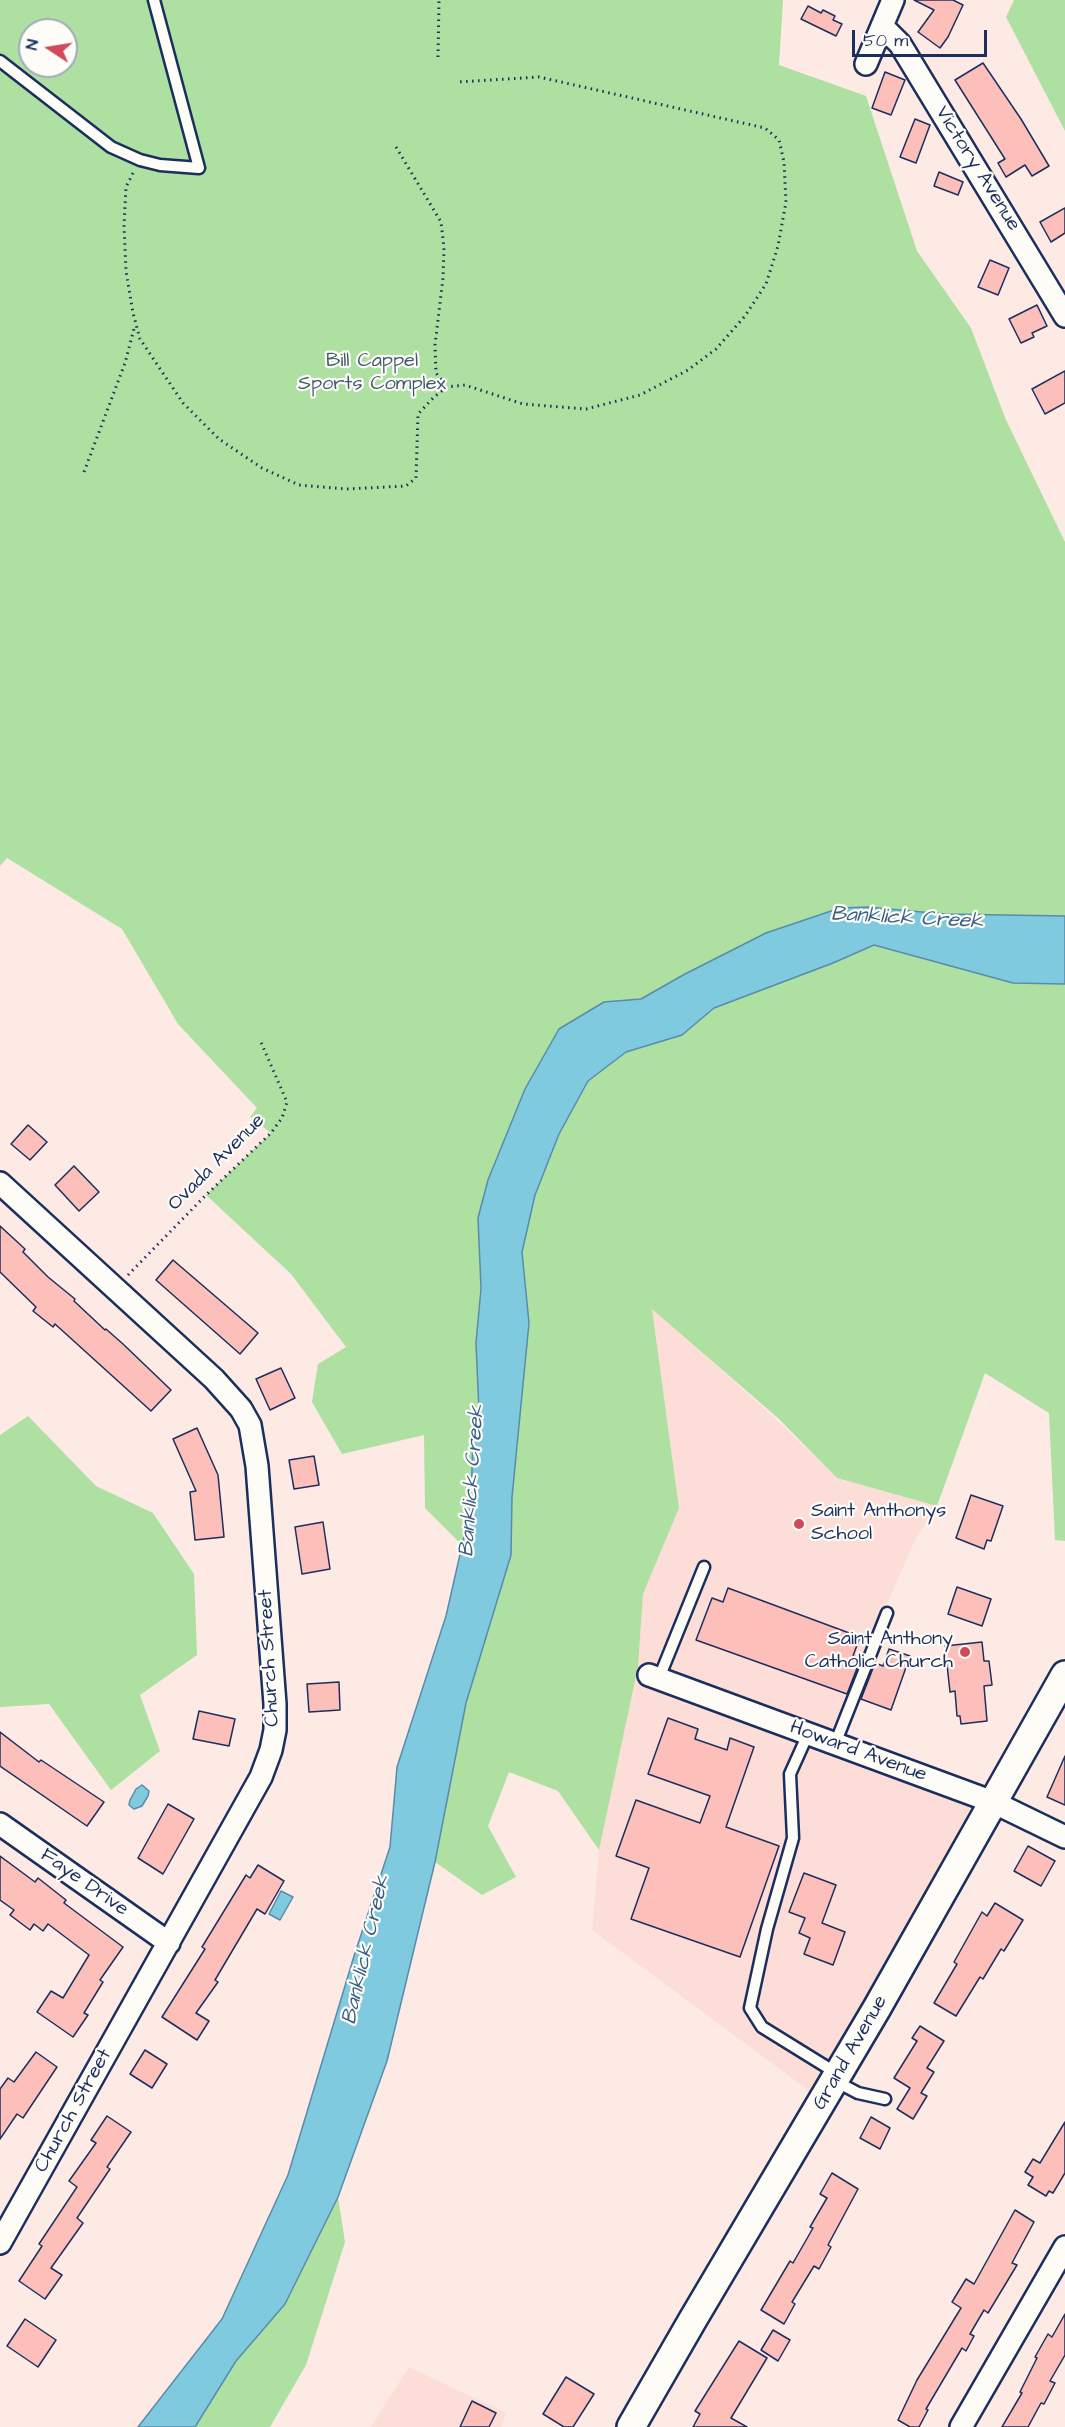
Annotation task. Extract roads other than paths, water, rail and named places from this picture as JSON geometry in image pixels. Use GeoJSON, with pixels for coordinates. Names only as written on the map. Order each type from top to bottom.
{"type":"FeatureCollection","features":[{"type":"Feature","properties":{"kind":"street"},"geometry":{"type":"LineString","coordinates":[[866,64],[893,0]]}},
{"type":"Feature","properties":{"kind":"street","name":"Victory Avenue"},"geometry":{"type":"LineString","coordinates":[[882,26],[900,44],[1065,316]]}},
{"type":"Feature","properties":{"kind":"street","name":"Church Street"},"geometry":{"type":"LineString","coordinates":[[0,1183],[214,1379],[241,1409],[250,1425],[258,1466],[275,1704],[275,1730],[271,1750],[261,1776],[0,2242]]}},
{"type":"Feature","properties":{"kind":"street","name":"Grand Avenue"},"geometry":{"type":"LineString","coordinates":[[631,2427],[837,2078],[1065,1675]]}},
{"type":"Feature","properties":{"kind":"street","name":"Howard Avenue"},"geometry":{"type":"LineString","coordinates":[[654,1676],[993,1802],[1065,1836]]}},
{"type":"Feature","properties":{"kind":"street","name":"Faye Drive"},"geometry":{"type":"LineString","coordinates":[[0,1824],[168,1943]]}},
{"type":"Feature","properties":{"kind":"street"},"geometry":{"type":"LineString","coordinates":[[961,2427],[1065,2247]]}},
{"type":"Feature","properties":{"kind":"lane"},"geometry":{"type":"LineString","coordinates":[[0,61],[111,147],[140,160],[160,165],[200,168],[154,0]]}},
{"type":"Feature","properties":{"kind":"lane"},"geometry":{"type":"LineString","coordinates":[[654,1676],[704,1567]]}},
{"type":"Feature","properties":{"kind":"lane"},"geometry":{"type":"LineString","coordinates":[[835,1744],[887,1613]]}},
{"type":"Feature","properties":{"kind":"lane"},"geometry":{"type":"LineString","coordinates":[[807,1734],[790,1774],[793,1838],[767,1929],[750,2008],[762,2027],[837,2078],[858,2092],[885,2099]]}},
{"type":"Feature","properties":{"kind":"water","name":"Banklick Creek"},"geometry":{"type":"Polygon","coordinates":[[[867,907],[944,914],[1065,916],[1065,984],[1013,983],[874,945],[714,1008],[682,1035],[626,1052],[588,1081],[559,1134],[535,1195],[522,1252],[529,1323],[512,1497],[511,1555],[466,1703],[435,1862],[387,2061],[338,2197],[285,2304],[236,2361],[195,2427],[138,2427],[222,2319],[288,2175],[354,1956],[390,1847],[397,1767],[446,1616],[471,1506],[473,1434],[479,1411],[476,1343],[481,1288],[478,1218],[488,1180],[525,1089],[559,1029],[604,1002],[641,999],[766,933],[840,908],[867,907]]]}},
{"type":"Feature","properties":{"kind":"water"},"geometry":{"type":"Polygon","coordinates":[[[142,1785],[149,1791],[148,1796],[142,1806],[134,1809],[129,1805],[130,1800],[136,1789],[142,1785]]]}},
{"type":"Feature","properties":{"kind":"water"},"geometry":{"type":"Polygon","coordinates":[[[281,1891],[293,1897],[280,1920],[269,1914],[281,1891]]]}},
{"type":"Feature","properties":{"kind":"place","name":"Saint Anthonys School"},"geometry":{"type":"Point","coordinates":[799,1524]}},
{"type":"Feature","properties":{"kind":"place","name":"Saint Anthony Catholic Church"},"geometry":{"type":"Point","coordinates":[965,1652]}},
{"type":"Feature","properties":{"kind":"park label","name":"Bill Cappel Sports Complex"},"geometry":{"type":"Point","coordinates":[372,374]}}]}
